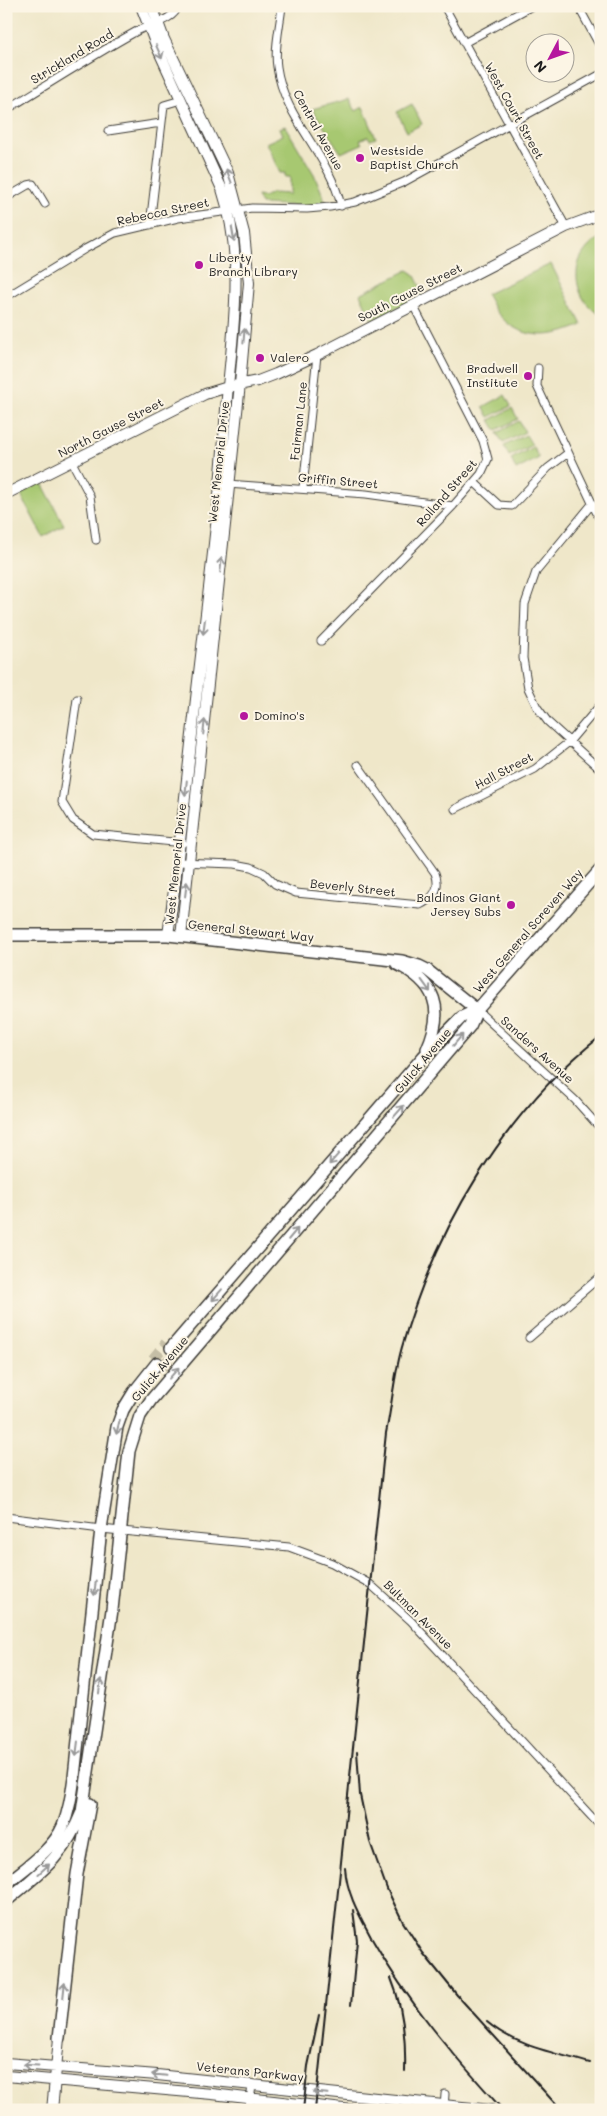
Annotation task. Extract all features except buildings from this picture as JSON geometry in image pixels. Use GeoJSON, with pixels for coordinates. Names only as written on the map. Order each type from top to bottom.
{"type":"FeatureCollection","features":[{"type":"Feature","properties":{"kind":"main road","name":"West Memorial Drive"},"geometry":{"type":"LineString","coordinates":[[141,6],[228,173],[234,210],[235,320],[228,387],[225,484],[181,937]]}},
{"type":"Feature","properties":{"kind":"main road","name":"West Memorial Drive"},"geometry":{"type":"LineString","coordinates":[[152,6],[152,24],[181,100],[244,232],[249,284],[240,384],[225,484],[168,935]]}},
{"type":"Feature","properties":{"kind":"main road","name":"South Gause Street"},"geometry":{"type":"LineString","coordinates":[[228,387],[258,381],[317,355],[566,227],[601,214]]}},
{"type":"Feature","properties":{"kind":"main road","name":"North Gause Street"},"geometry":{"type":"LineString","coordinates":[[6,494],[182,405],[228,387]]}},
{"type":"Feature","properties":{"kind":"main road","name":"West General Screven Way"},"geometry":{"type":"LineString","coordinates":[[477,1010],[601,869]]}},
{"type":"Feature","properties":{"kind":"main road","name":"General Stewart Way"},"geometry":{"type":"LineString","coordinates":[[6,935],[168,935],[386,959],[420,966],[477,1010]]}},
{"type":"Feature","properties":{"kind":"main road"},"geometry":{"type":"LineString","coordinates":[[386,959],[415,974],[426,984],[433,998],[436,1020],[433,1034],[423,1056]]}},
{"type":"Feature","properties":{"kind":"main road"},"geometry":{"type":"LineString","coordinates":[[171,1348],[423,1056],[462,1017],[477,1010]]}},
{"type":"Feature","properties":{"kind":"main road","name":"Gulick Avenue"},"geometry":{"type":"LineString","coordinates":[[6,1901],[45,1869],[60,1853],[74,1833],[82,1812],[112,1610],[129,1451],[140,1416],[151,1400],[470,1026],[477,1010]]}},
{"type":"Feature","properties":{"kind":"main road"},"geometry":{"type":"LineString","coordinates":[[353,1137],[366,1149]]}},
{"type":"Feature","properties":{"kind":"main road"},"geometry":{"type":"LineString","coordinates":[[6,1884],[50,1845],[60,1830],[66,1816],[74,1777],[101,1529],[117,1427],[123,1410],[134,1392],[156,1365]]}},
{"type":"Feature","properties":{"kind":"main road"},"geometry":{"type":"LineString","coordinates":[[52,2110],[77,1874],[89,1810],[95,1753],[94,1731]]}},
{"type":"Feature","properties":{"kind":"main road","name":"Veterans Parkway"},"geometry":{"type":"LineString","coordinates":[[6,2063],[57,2066],[444,2103],[491,2110]]}},
{"type":"Feature","properties":{"kind":"main road"},"geometry":{"type":"LineString","coordinates":[[6,2076],[250,2099],[310,2108],[352,2110]]}},
{"type":"Feature","properties":{"kind":"street","name":"Central Avenue"},"geometry":{"type":"LineString","coordinates":[[282,6],[276,54],[280,81],[294,114],[331,176],[341,206]]}},
{"type":"Feature","properties":{"kind":"street","name":"West Court Street"},"geometry":{"type":"LineString","coordinates":[[444,6],[566,227]]}},
{"type":"Feature","properties":{"kind":"street"},"geometry":{"type":"LineString","coordinates":[[464,43],[532,6]]}},
{"type":"Feature","properties":{"kind":"street"},"geometry":{"type":"LineString","coordinates":[[578,6],[601,48]]}},
{"type":"Feature","properties":{"kind":"street","name":"Strickland Road"},"geometry":{"type":"LineString","coordinates":[[6,110],[97,53],[177,9]]}},
{"type":"Feature","properties":{"kind":"street","name":"Rebecca Street"},"geometry":{"type":"LineString","coordinates":[[6,297],[115,233],[178,218],[234,210],[252,208],[282,210],[341,206],[368,197],[404,182],[601,74]]}},
{"type":"Feature","properties":{"kind":"street"},"geometry":{"type":"LineString","coordinates":[[150,225],[160,123],[164,105],[181,100]]}},
{"type":"Feature","properties":{"kind":"street"},"geometry":{"type":"LineString","coordinates":[[108,130],[160,123]]}},
{"type":"Feature","properties":{"kind":"street"},"geometry":{"type":"LineString","coordinates":[[6,198],[32,184],[45,204]]}},
{"type":"Feature","properties":{"kind":"street","name":"Rolland Street"},"geometry":{"type":"LineString","coordinates":[[321,641],[453,506],[487,465],[486,448],[413,305]]}},
{"type":"Feature","properties":{"kind":"street","name":"Fairman Lane"},"geometry":{"type":"LineString","coordinates":[[304,488],[317,355]]}},
{"type":"Feature","properties":{"kind":"street"},"geometry":{"type":"LineString","coordinates":[[538,368],[537,386],[601,522]]}},
{"type":"Feature","properties":{"kind":"street"},"geometry":{"type":"LineString","coordinates":[[474,482],[498,505],[512,506],[548,468],[568,453]]}},
{"type":"Feature","properties":{"kind":"street"},"geometry":{"type":"LineString","coordinates":[[72,462],[90,496],[96,540]]}},
{"type":"Feature","properties":{"kind":"street","name":"Griffin Street"},"geometry":{"type":"LineString","coordinates":[[225,484],[304,488],[453,506]]}},
{"type":"Feature","properties":{"kind":"street"},"geometry":{"type":"LineString","coordinates":[[592,504],[536,572],[525,604],[523,658],[528,688],[537,707],[548,722],[601,770]]}},
{"type":"Feature","properties":{"kind":"street"},"geometry":{"type":"LineString","coordinates":[[77,699],[62,802],[73,820],[93,834],[191,844]]}},
{"type":"Feature","properties":{"kind":"street","name":"Hall Street"},"geometry":{"type":"LineString","coordinates":[[455,809],[535,769],[569,742],[601,704]]}},
{"type":"Feature","properties":{"kind":"street","name":"Beverly Street"},"geometry":{"type":"LineString","coordinates":[[178,862],[235,864],[251,867],[264,873],[275,884],[296,893],[413,906],[425,903],[438,889],[435,874],[358,765]]}},
{"type":"Feature","properties":{"kind":"street","name":"Sanders Avenue"},"geometry":{"type":"LineString","coordinates":[[477,1010],[572,1097],[601,1129]]}},
{"type":"Feature","properties":{"kind":"street"},"geometry":{"type":"LineString","coordinates":[[529,1338],[601,1276]]}},
{"type":"Feature","properties":{"kind":"street","name":"Bultman Avenue"},"geometry":{"type":"LineString","coordinates":[[6,1517],[101,1529],[289,1547],[332,1563],[370,1584],[411,1621],[601,1827]]}},
{"type":"Feature","properties":{"kind":"street"},"geometry":{"type":"LineString","coordinates":[[249,2110],[252,2085]]}},
{"type":"Feature","properties":{"kind":"green space"},"geometry":{"type":"Polygon","coordinates":[[[349,99],[356,111],[363,107],[376,138],[370,140],[368,136],[360,140],[362,144],[341,153],[312,109],[349,99]]]}},
{"type":"Feature","properties":{"kind":"green space"},"geometry":{"type":"Polygon","coordinates":[[[412,104],[422,124],[407,132],[397,112],[412,104]]]}},
{"type":"Feature","properties":{"kind":"green space"},"geometry":{"type":"Polygon","coordinates":[[[285,126],[314,174],[327,205],[261,204],[257,196],[264,197],[272,193],[290,194],[290,177],[285,177],[285,173],[280,173],[266,143],[283,135],[280,128],[285,126]]]}},
{"type":"Feature","properties":{"kind":"green space"},"geometry":{"type":"Polygon","coordinates":[[[601,237],[601,315],[588,305],[583,298],[577,282],[577,273],[583,254],[590,245],[601,237]]]}},
{"type":"Feature","properties":{"kind":"green space"},"geometry":{"type":"Polygon","coordinates":[[[551,264],[582,325],[561,333],[540,335],[529,334],[510,325],[496,312],[486,294],[551,264]]]}},
{"type":"Feature","properties":{"kind":"green space"},"geometry":{"type":"Polygon","coordinates":[[[408,270],[414,274],[424,294],[372,320],[360,294],[408,270]]]}},
{"type":"Feature","properties":{"kind":"green space"},"geometry":{"type":"Polygon","coordinates":[[[505,395],[511,406],[489,417],[483,407],[505,395]]]}},
{"type":"Feature","properties":{"kind":"green space"},"geometry":{"type":"Polygon","coordinates":[[[512,408],[518,419],[496,430],[490,420],[512,408]]]}},
{"type":"Feature","properties":{"kind":"green space"},"geometry":{"type":"Polygon","coordinates":[[[519,421],[525,432],[503,443],[497,433],[519,421]]]}},
{"type":"Feature","properties":{"kind":"green space"},"geometry":{"type":"Polygon","coordinates":[[[526,435],[532,445],[509,456],[504,446],[526,435]]]}},
{"type":"Feature","properties":{"kind":"green space"},"geometry":{"type":"Polygon","coordinates":[[[533,447],[539,458],[516,470],[511,459],[533,447]]]}},
{"type":"Feature","properties":{"kind":"green space"},"geometry":{"type":"Polygon","coordinates":[[[41,481],[64,525],[43,537],[20,493],[41,481]]]}},
{"type":"Feature","properties":{"kind":"tunnel"},"geometry":{"type":"LineString","coordinates":[[153,1359],[166,1343]]}},
{"type":"Feature","properties":{"kind":"tunnel"},"geometry":{"type":"LineString","coordinates":[[162,1367],[176,1352]]}},
{"type":"Feature","properties":{"kind":"railway"},"geometry":{"type":"LineString","coordinates":[[315,2110],[386,1433],[402,1347],[416,1303],[433,1260],[454,1217],[478,1176],[504,1137],[534,1100],[566,1066],[601,1036]]}},
{"type":"Feature","properties":{"kind":"railway"},"geometry":{"type":"LineString","coordinates":[[357,1751],[360,1795],[370,1842],[387,1889],[403,1922],[423,1953],[457,1995],[561,2110]]}},
{"type":"Feature","properties":{"kind":"railway"},"geometry":{"type":"LineString","coordinates":[[345,1868],[348,1887],[355,1905],[386,1963],[416,2007],[467,2070],[503,2110]]}},
{"type":"Feature","properties":{"kind":"railway"},"geometry":{"type":"LineString","coordinates":[[351,2005],[357,1941],[353,1910]]}},
{"type":"Feature","properties":{"kind":"railway"},"geometry":{"type":"LineString","coordinates":[[391,1978],[403,2023],[405,2071]]}},
{"type":"Feature","properties":{"kind":"railway"},"geometry":{"type":"LineString","coordinates":[[303,2110],[308,2066],[319,2015]]}},
{"type":"Feature","properties":{"kind":"railway"},"geometry":{"type":"LineString","coordinates":[[487,2022],[523,2043],[590,2063]]}},
{"type":"Feature","properties":{"kind":"place","name":"Westside Baptist Church"},"geometry":{"type":"Point","coordinates":[360,158]}},
{"type":"Feature","properties":{"kind":"place","name":"Liberty Branch Library"},"geometry":{"type":"Point","coordinates":[199,265]}},
{"type":"Feature","properties":{"kind":"place","name":"Valero"},"geometry":{"type":"Point","coordinates":[260,358]}},
{"type":"Feature","properties":{"kind":"place","name":"Bradwell Institute"},"geometry":{"type":"Point","coordinates":[528,376]}},
{"type":"Feature","properties":{"kind":"place","name":"Domino's"},"geometry":{"type":"Point","coordinates":[244,716]}},
{"type":"Feature","properties":{"kind":"place","name":"Baldinos Giant Jersey Subs"},"geometry":{"type":"Point","coordinates":[511,905]}}]}
